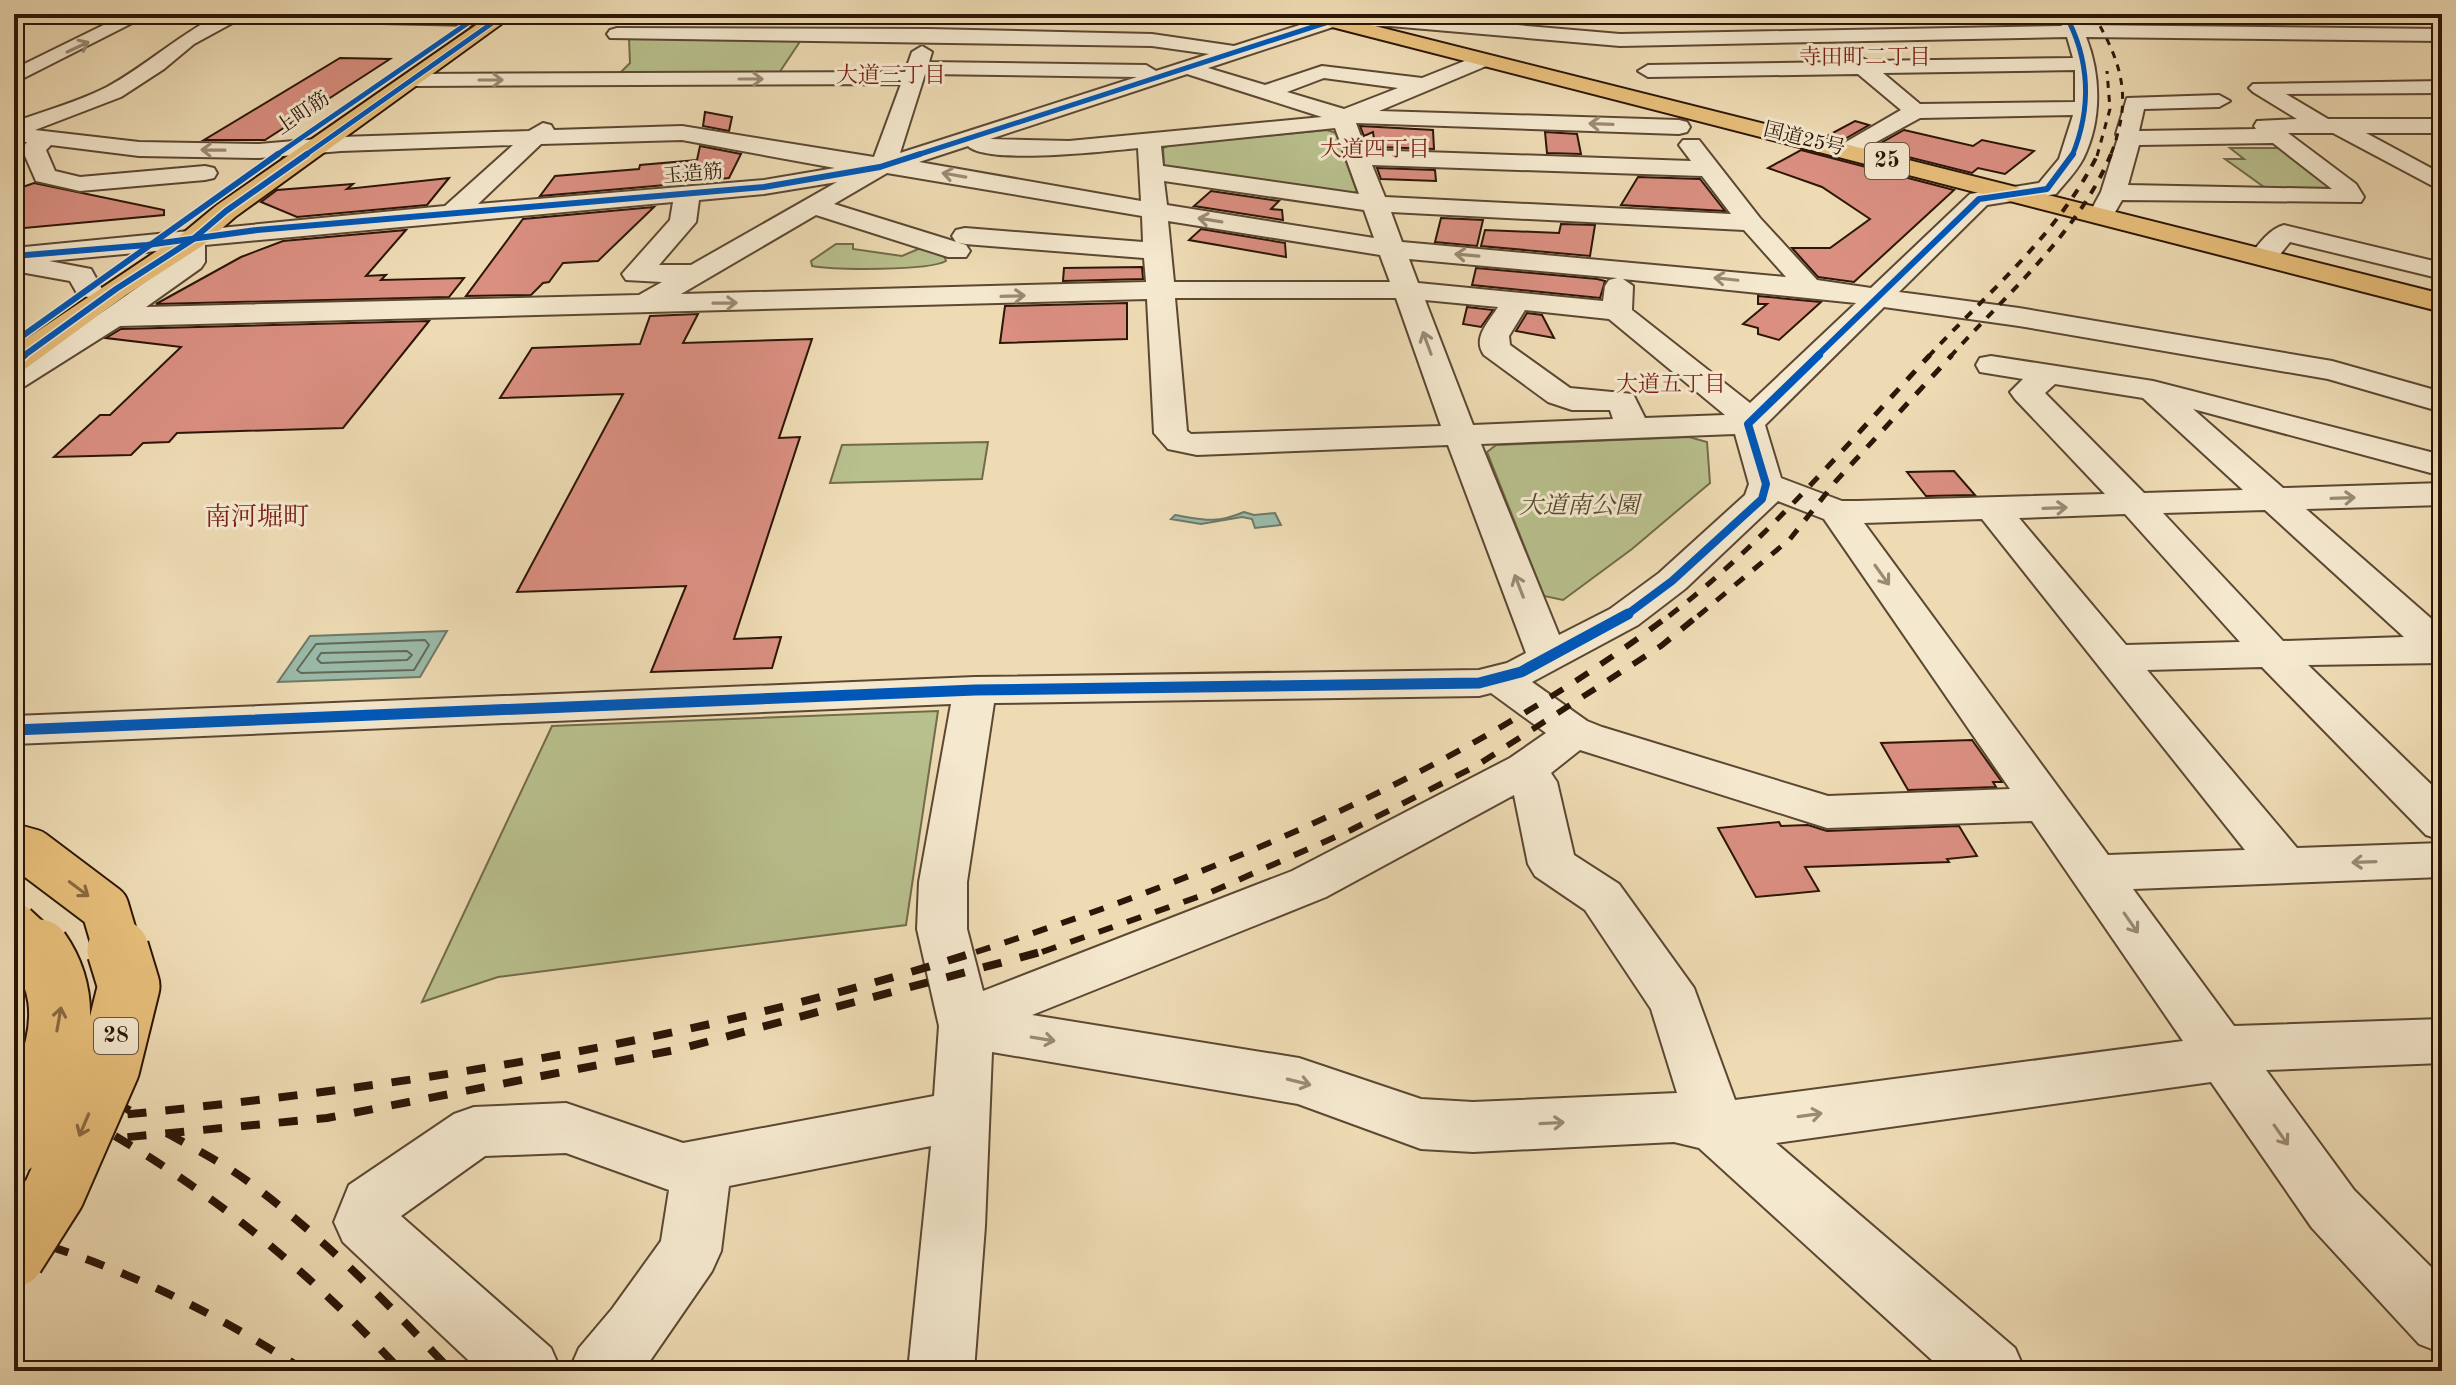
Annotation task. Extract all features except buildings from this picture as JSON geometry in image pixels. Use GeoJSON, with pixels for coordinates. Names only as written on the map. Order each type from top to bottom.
{"type":"FeatureCollection","features":[{"type":"Feature","properties":{"kind":"main road","name":"上町筋"},"geometry":{"type":"LineString","coordinates":[[14,362],[116,289],[192,240],[226,211],[505,14]]}},
{"type":"Feature","properties":{"kind":"main road","name":"国道25号"},"geometry":{"type":"LineString","coordinates":[[1304,14],[1343,17],[1676,118],[1847,151],[2442,303]]}},
{"type":"Feature","properties":{"kind":"main road","name":"上町筋"},"geometry":{"type":"LineString","coordinates":[[14,342],[147,245],[478,16]]}},
{"type":"Feature","properties":{"kind":"main road","name":"28"},"geometry":{"type":"LineString","coordinates":[[14,848],[32,853],[105,908],[129,986],[109,1067],[54,1193],[14,1256]]}},
{"type":"Feature","properties":{"kind":"main road","name":"28"},"geometry":{"type":"LineString","coordinates":[[14,927],[41,952],[62,1005],[48,1079],[14,1143]]}},
{"type":"Feature","properties":{"kind":"street"},"geometry":{"type":"LineString","coordinates":[[14,77],[141,14]]}},
{"type":"Feature","properties":{"kind":"street"},"geometry":{"type":"LineString","coordinates":[[213,14],[478,16]]}},
{"type":"Feature","properties":{"kind":"street"},"geometry":{"type":"LineString","coordinates":[[14,132],[113,92],[157,65],[187,40],[234,14]]}},
{"type":"Feature","properties":{"kind":"street"},"geometry":{"type":"LineString","coordinates":[[647,302],[880,167],[892,146],[914,73],[937,14]]}},
{"type":"Feature","properties":{"kind":"street"},"geometry":{"type":"LineString","coordinates":[[1582,14],[1648,71],[1666,93],[1676,118],[1707,169],[1803,279],[1804,287]]}},
{"type":"Feature","properties":{"kind":"street"},"geometry":{"type":"LineString","coordinates":[[1797,14],[1915,111]]}},
{"type":"Feature","properties":{"kind":"street"},"geometry":{"type":"LineString","coordinates":[[1890,14],[1917,34]]}},
{"type":"Feature","properties":{"kind":"street"},"geometry":{"type":"LineString","coordinates":[[2222,14],[2290,52]]}},
{"type":"Feature","properties":{"kind":"street","name":"玉造筋"},"geometry":{"type":"LineString","coordinates":[[14,256],[147,245],[257,230],[764,187],[880,167],[1343,17],[1610,38],[1917,34],[2070,22],[2254,33],[2442,35]]}},
{"type":"Feature","properties":{"kind":"street"},"geometry":{"type":"LineString","coordinates":[[1149,140],[1155,211],[1145,250],[1162,290],[1171,433],[1180,442],[1197,445],[1461,436],[1750,422],[1979,199],[2047,189],[2070,162],[2086,108],[2085,64],[2070,22]]}},
{"type":"Feature","properties":{"kind":"street"},"geometry":{"type":"LineString","coordinates":[[413,80],[613,48],[929,35],[1152,40],[1237,52]]}},
{"type":"Feature","properties":{"kind":"street"},"geometry":{"type":"LineString","coordinates":[[578,99],[613,48]]}},
{"type":"Feature","properties":{"kind":"street"},"geometry":{"type":"LineString","coordinates":[[613,48],[689,106],[880,167],[917,169],[1010,190],[1392,249],[1880,296],[2332,370],[2442,402]]}},
{"type":"Feature","properties":{"kind":"street"},"geometry":{"type":"LineString","coordinates":[[962,141],[1019,148],[1149,140],[1330,123],[1484,60]]}},
{"type":"Feature","properties":{"kind":"street"},"geometry":{"type":"LineString","coordinates":[[1648,71],[2085,64]]}},
{"type":"Feature","properties":{"kind":"street"},"geometry":{"type":"LineString","coordinates":[[2316,66],[2349,87],[2436,129]]}},
{"type":"Feature","properties":{"kind":"street"},"geometry":{"type":"LineString","coordinates":[[14,132],[139,149],[284,149],[534,139],[689,106],[914,73],[1139,69],[1177,72],[1266,92],[1342,116],[1676,118]]}},
{"type":"Feature","properties":{"kind":"street"},"geometry":{"type":"LineString","coordinates":[[1266,92],[1322,72],[1421,84]]}},
{"type":"Feature","properties":{"kind":"street"},"geometry":{"type":"LineString","coordinates":[[2442,87],[2260,88],[2442,186]]}},
{"type":"Feature","properties":{"kind":"street"},"geometry":{"type":"LineString","coordinates":[[2101,216],[2113,192],[2130,138],[2127,134],[2135,103],[2215,99],[2270,131],[2370,221]]}},
{"type":"Feature","properties":{"kind":"street"},"geometry":{"type":"LineString","coordinates":[[1847,151],[1915,111],[2086,108]]}},
{"type":"Feature","properties":{"kind":"street"},"geometry":{"type":"LineString","coordinates":[[1342,116],[1461,436],[1548,658]]}},
{"type":"Feature","properties":{"kind":"street"},"geometry":{"type":"LineString","coordinates":[[453,213],[556,119]]}},
{"type":"Feature","properties":{"kind":"street"},"geometry":{"type":"LineString","coordinates":[[2130,138],[2331,126],[2436,129]]}},
{"type":"Feature","properties":{"kind":"street"},"geometry":{"type":"LineString","coordinates":[[14,149],[45,138]]}},
{"type":"Feature","properties":{"kind":"street"},"geometry":{"type":"LineString","coordinates":[[45,138],[34,149],[45,176],[80,184],[210,173]]}},
{"type":"Feature","properties":{"kind":"street"},"geometry":{"type":"LineString","coordinates":[[1358,157],[1707,169]]}},
{"type":"Feature","properties":{"kind":"street"},"geometry":{"type":"LineString","coordinates":[[1153,172],[1374,204],[1751,223]]}},
{"type":"Feature","properties":{"kind":"street"},"geometry":{"type":"LineString","coordinates":[[2113,192],[2341,193],[2442,186]]}},
{"type":"Feature","properties":{"kind":"street"},"geometry":{"type":"LineString","coordinates":[[956,297],[961,243],[975,217],[1010,190]]}},
{"type":"Feature","properties":{"kind":"street"},"geometry":{"type":"LineString","coordinates":[[1010,190],[1145,250]]}},
{"type":"Feature","properties":{"kind":"street"},"geometry":{"type":"LineString","coordinates":[[687,194],[683,222],[636,274],[698,273]]}},
{"type":"Feature","properties":{"kind":"street"},"geometry":{"type":"LineString","coordinates":[[814,206],[961,243],[1145,250]]}},
{"type":"Feature","properties":{"kind":"street"},"geometry":{"type":"LineString","coordinates":[[2263,257],[2284,233],[2442,271]]}},
{"type":"Feature","properties":{"kind":"street"},"geometry":{"type":"LineString","coordinates":[[14,379],[114,317],[191,262],[192,240]]}},
{"type":"Feature","properties":{"kind":"street"},"geometry":{"type":"LineString","coordinates":[[14,264],[81,275],[88,289]]}},
{"type":"Feature","properties":{"kind":"street"},"geometry":{"type":"LineString","coordinates":[[1618,311],[1620,269]]}},
{"type":"Feature","properties":{"kind":"street"},"geometry":{"type":"LineString","coordinates":[[14,730],[975,690],[1234,684],[1447,684],[1500,680],[1624,617],[1672,581],[1762,499],[1766,484],[1750,422],[1618,311],[1408,290],[1162,290],[114,317]]}},
{"type":"Feature","properties":{"kind":"street"},"geometry":{"type":"LineString","coordinates":[[1516,301],[1494,336],[1495,349],[1559,395],[1572,400],[1622,401],[1633,429]]}},
{"type":"Feature","properties":{"kind":"street"},"geometry":{"type":"LineString","coordinates":[[1991,365],[2153,390],[2442,466]]}},
{"type":"Feature","properties":{"kind":"street"},"geometry":{"type":"LineString","coordinates":[[2050,373],[2026,392],[2137,506],[2273,654],[2442,823]]}},
{"type":"Feature","properties":{"kind":"street"},"geometry":{"type":"LineString","coordinates":[[2153,390],[2441,649]]}},
{"type":"Feature","properties":{"kind":"street"},"geometry":{"type":"LineString","coordinates":[[1766,484],[1837,511],[1994,510],[2273,501],[2433,502]]}},
{"type":"Feature","properties":{"kind":"street"},"geometry":{"type":"LineString","coordinates":[[1994,510],[2284,865]]}},
{"type":"Feature","properties":{"kind":"street"},"geometry":{"type":"LineString","coordinates":[[1837,511],[2333,1209],[2442,1322]]}},
{"type":"Feature","properties":{"kind":"street"},"geometry":{"type":"LineString","coordinates":[[2114,658],[2441,649]]}},
{"type":"Feature","properties":{"kind":"street"},"geometry":{"type":"LineString","coordinates":[[1500,680],[1572,731],[1827,812],[2045,804]]}},
{"type":"Feature","properties":{"kind":"street"},"geometry":{"type":"LineString","coordinates":[[941,1371],[955,1226],[966,1026],[942,929],[943,897],[975,690]]}},
{"type":"Feature","properties":{"kind":"street"},"geometry":{"type":"LineString","coordinates":[[966,1026],[1013,1000],[1309,884],[1526,769],[1559,747],[1572,731]]}},
{"type":"Feature","properties":{"kind":"street"},"geometry":{"type":"LineString","coordinates":[[1526,769],[1534,782],[1552,864],[1602,897],[1675,1003],[1716,1127],[1992,1371]]}},
{"type":"Feature","properties":{"kind":"street"},"geometry":{"type":"LineString","coordinates":[[2096,873],[2442,860]]}},
{"type":"Feature","properties":{"kind":"street"},"geometry":{"type":"LineString","coordinates":[[966,1026],[1299,1081],[1421,1124],[1473,1127],[1674,1117],[1716,1127],[2205,1061],[2220,1049],[2442,1041]]}},
{"type":"Feature","properties":{"kind":"street"},"geometry":{"type":"LineString","coordinates":[[528,1371],[364,1222],[370,1204],[474,1132],[566,1128],[683,1169],[962,1115]]}},
{"type":"Feature","properties":{"kind":"street"},"geometry":{"type":"LineString","coordinates":[[602,1371],[635,1331],[690,1251],[702,1165]]}},
{"type":"Feature","properties":{"kind":"green space"},"geometry":{"type":"Polygon","coordinates":[[[637,36],[803,37],[777,76],[619,74],[630,63],[629,39],[637,36]]]}},
{"type":"Feature","properties":{"kind":"green space"},"geometry":{"type":"Polygon","coordinates":[[[1327,130],[1336,133],[1357,192],[1347,195],[1170,169],[1164,165],[1163,148],[1170,145],[1327,130]]]}},
{"type":"Feature","properties":{"kind":"green space"},"geometry":{"type":"Polygon","coordinates":[[[2230,148],[2279,148],[2344,193],[2271,192],[2225,159],[2244,159],[2230,148]]]}},
{"type":"Feature","properties":{"kind":"green space"},"geometry":{"type":"Polygon","coordinates":[[[836,244],[853,244],[853,249],[902,256],[923,247],[942,250],[946,261],[902,268],[812,266],[811,261],[836,244]]]}},
{"type":"Feature","properties":{"kind":"green space","name":"大道南公園"},"geometry":{"type":"Polygon","coordinates":[[[1689,437],[1707,442],[1710,483],[1632,549],[1563,600],[1544,596],[1487,452],[1496,445],[1689,437]]]}},
{"type":"Feature","properties":{"kind":"green space"},"geometry":{"type":"Polygon","coordinates":[[[988,442],[982,479],[830,483],[842,445],[988,442]]]}},
{"type":"Feature","properties":{"kind":"green space"},"geometry":{"type":"Polygon","coordinates":[[[938,711],[906,925],[498,977],[422,1002],[552,726],[938,711]]]}},
{"type":"Feature","properties":{"kind":"water"},"geometry":{"type":"Polygon","coordinates":[[[1244,512],[1254,515],[1275,513],[1281,525],[1255,528],[1252,519],[1242,517],[1201,524],[1171,519],[1175,515],[1218,520],[1244,512]]]}},
{"type":"Feature","properties":{"kind":"water"},"geometry":{"type":"Polygon","coordinates":[[[447,631],[420,677],[278,682],[310,636],[447,631]]]}},
{"type":"Feature","properties":{"kind":"railway"},"geometry":{"type":"LineString","coordinates":[[2093,14],[2112,49],[2121,83],[2121,117],[2110,156]]}},
{"type":"Feature","properties":{"kind":"railway"},"geometry":{"type":"LineString","coordinates":[[2097,156],[2110,109],[2107,71]]}},
{"type":"Feature","properties":{"kind":"railway"},"geometry":{"type":"LineString","coordinates":[[1950,357],[2061,236],[2097,183],[2111,154]]}},
{"type":"Feature","properties":{"kind":"railway"},"geometry":{"type":"LineString","coordinates":[[1928,357],[2042,237],[2082,183],[2097,156]]}},
{"type":"Feature","properties":{"kind":"railway"},"geometry":{"type":"LineString","coordinates":[[1669,616],[1773,524],[1930,355]]}},
{"type":"Feature","properties":{"kind":"railway"},"geometry":{"type":"LineString","coordinates":[[1698,616],[1790,539],[1836,481],[1952,355]]}},
{"type":"Feature","properties":{"kind":"railway"},"geometry":{"type":"LineString","coordinates":[[981,950],[1159,888],[1338,812],[1510,722],[1592,670],[1671,614]]}},
{"type":"Feature","properties":{"kind":"railway"},"geometry":{"type":"LineString","coordinates":[[1047,950],[1209,893],[1351,830],[1476,766],[1661,646],[1700,614]]}},
{"type":"Feature","properties":{"kind":"railway"},"geometry":{"type":"LineString","coordinates":[[135,1113],[382,1084],[623,1043],[863,986],[981,950]]}},
{"type":"Feature","properties":{"kind":"railway"},"geometry":{"type":"LineString","coordinates":[[976,952],[981,950]]}},
{"type":"Feature","properties":{"kind":"railway"},"geometry":{"type":"LineString","coordinates":[[168,1133],[327,1118],[680,1049],[1047,950]]}},
{"type":"Feature","properties":{"kind":"railway"},"geometry":{"type":"LineString","coordinates":[[1042,952],[1047,950]]}},
{"type":"Feature","properties":{"kind":"railway"},"geometry":{"type":"LineString","coordinates":[[14,1045],[135,1113]]}},
{"type":"Feature","properties":{"kind":"railway"},"geometry":{"type":"LineString","coordinates":[[14,1082],[83,1118]]}},
{"type":"Feature","properties":{"kind":"railway"},"geometry":{"type":"LineString","coordinates":[[83,1118],[135,1113]]}},
{"type":"Feature","properties":{"kind":"railway"},"geometry":{"type":"LineString","coordinates":[[14,1125],[83,1118]]}},
{"type":"Feature","properties":{"kind":"railway"},"geometry":{"type":"LineString","coordinates":[[118,1138],[168,1133]]}},
{"type":"Feature","properties":{"kind":"railway"},"geometry":{"type":"LineString","coordinates":[[168,1133],[236,1173],[301,1223],[378,1295],[451,1371]]}},
{"type":"Feature","properties":{"kind":"railway"},"geometry":{"type":"LineString","coordinates":[[14,1148],[118,1138]]}},
{"type":"Feature","properties":{"kind":"railway"},"geometry":{"type":"LineString","coordinates":[[118,1138],[193,1187],[267,1243],[336,1304],[401,1371]]}},
{"type":"Feature","properties":{"kind":"railway"},"geometry":{"type":"LineString","coordinates":[[14,1235],[91,1261],[165,1292],[236,1329],[305,1371]]}},
{"type":"Feature","properties":{"kind":"cycle path"},"geometry":{"type":"LineString","coordinates":[[14,342],[195,211],[481,14]]}},
{"type":"Feature","properties":{"kind":"cycle path"},"geometry":{"type":"LineString","coordinates":[[14,362],[116,289],[192,240],[226,211],[505,14]]}},
{"type":"Feature","properties":{"kind":"cycle path"},"geometry":{"type":"LineString","coordinates":[[14,256],[147,245],[257,230],[764,187],[880,167],[1353,14]]}},
{"type":"Feature","properties":{"kind":"cycle path"},"geometry":{"type":"LineString","coordinates":[[14,730],[975,690],[1479,683],[1521,672],[1624,617],[1672,581],[1762,499],[1766,484],[1748,424],[1751,420],[1979,199],[2047,189],[2063,171],[2078,142],[2086,105],[2085,66],[2074,30],[2065,14]]}},
{"type":"Feature","properties":{"kind":"district","name":"寺田町二丁目"},"geometry":{"type":"Point","coordinates":[1865,58]}},
{"type":"Feature","properties":{"kind":"district","name":"大道三丁目"},"geometry":{"type":"Point","coordinates":[891,76]}},
{"type":"Feature","properties":{"kind":"district","name":"大道四丁目"},"geometry":{"type":"Point","coordinates":[1375,150]}},
{"type":"Feature","properties":{"kind":"district","name":"大道五丁目"},"geometry":{"type":"Point","coordinates":[1671,385]}},
{"type":"Feature","properties":{"kind":"district","name":"南河堀町"},"geometry":{"type":"Point","coordinates":[257,518]}}]}
